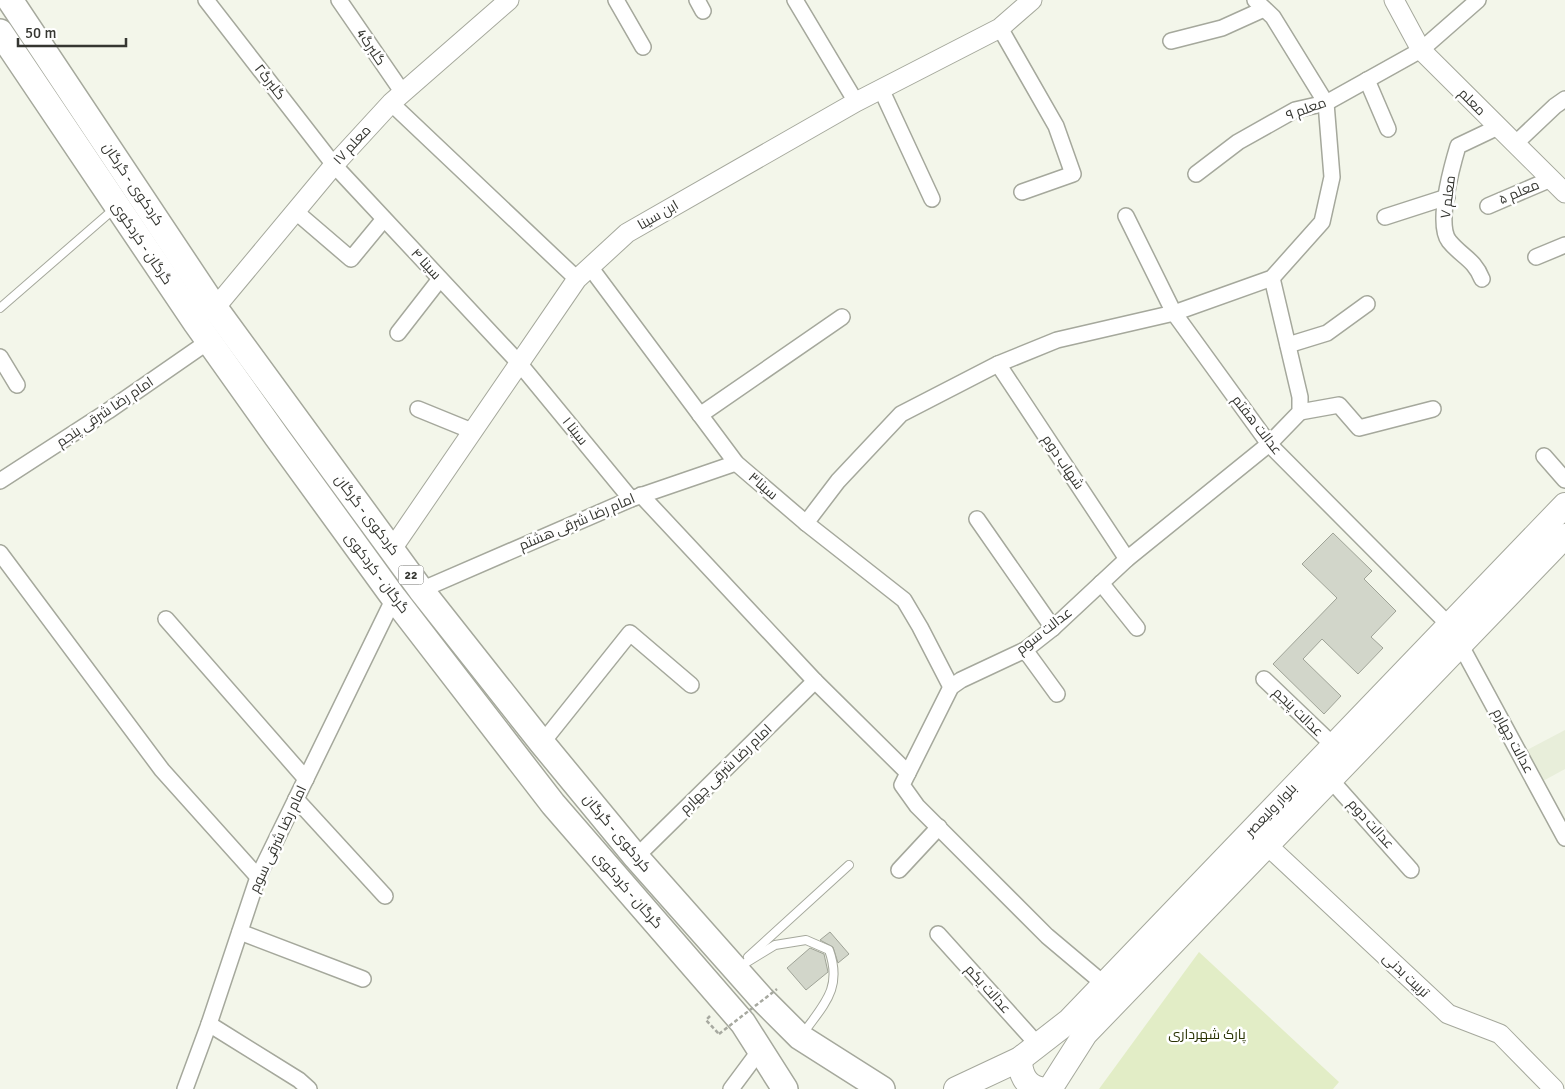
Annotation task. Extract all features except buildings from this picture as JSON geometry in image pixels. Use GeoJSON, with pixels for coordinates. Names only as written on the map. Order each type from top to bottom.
{"type":"FeatureCollection","features":[{"type":"Feature","properties":{"kind":"highway","name":"کردکوی - گرگان"},"geometry":{"type":"LineString","coordinates":[[10,0],[215,308],[421,590],[542,743],[636,857],[762,999],[800,1037],[882,1089]]}},
{"type":"Feature","properties":{"kind":"highway","name":"گرگان - کردکوی"},"geometry":{"type":"LineString","coordinates":[[0,32],[209,341],[394,598],[554,804],[743,1023],[785,1089]]}},
{"type":"Feature","properties":{"kind":"main road","name":"بلوار ولیعصر"},"geometry":{"type":"LineString","coordinates":[[1051,1089],[1085,1034],[1330,779],[1565,504]]}},
{"type":"Feature","properties":{"kind":"main road","name":"بلوار ولیعصر"},"geometry":{"type":"LineString","coordinates":[[956,1089],[1029,1052],[1069,1020],[1333,745],[1565,536]]}},
{"type":"Feature","properties":{"kind":"main road"},"geometry":{"type":"LineString","coordinates":[[1029,1052],[1022,1076],[1027,1083],[1034,1088],[1040,1089]]}},
{"type":"Feature","properties":{"kind":"street","name":"گلبرگ۲"},"geometry":{"type":"LineString","coordinates":[[206,0],[334,165]]}},
{"type":"Feature","properties":{"kind":"street","name":"گلبرگ4"},"geometry":{"type":"LineString","coordinates":[[339,0],[397,98],[584,273]]}},
{"type":"Feature","properties":{"kind":"street","name":"معلم ۱۷"},"geometry":{"type":"LineString","coordinates":[[215,308],[334,165],[397,98],[509,0]]}},
{"type":"Feature","properties":{"kind":"street"},"geometry":{"type":"LineString","coordinates":[[616,0],[643,47]]}},
{"type":"Feature","properties":{"kind":"street"},"geometry":{"type":"LineString","coordinates":[[795,0],[856,102]]}},
{"type":"Feature","properties":{"kind":"street","name":"معلم"},"geometry":{"type":"LineString","coordinates":[[1394,0],[1420,50],[1565,193]]}},
{"type":"Feature","properties":{"kind":"street","name":"معلم ۹"},"geometry":{"type":"LineString","coordinates":[[1196,174],[1238,142],[1295,110],[1326,103],[1420,50],[1478,0]]}},
{"type":"Feature","properties":{"kind":"street","name":"ابن سینا"},"geometry":{"type":"LineString","coordinates":[[392,549],[519,363],[584,273],[627,232],[856,102],[1000,28],[1022,3]]}},
{"type":"Feature","properties":{"kind":"street"},"geometry":{"type":"LineString","coordinates":[[806,523],[838,481],[900,414],[998,364],[1057,340],[1174,313],[1272,278],[1322,222],[1332,178],[1326,103],[1273,17],[1260,4],[1222,28],[1171,41]]}},
{"type":"Feature","properties":{"kind":"street"},"geometry":{"type":"LineString","coordinates":[[1000,28],[1056,126],[1073,174],[1022,192]]}},
{"type":"Feature","properties":{"kind":"street"},"geometry":{"type":"LineString","coordinates":[[1367,80],[1388,129]]}},
{"type":"Feature","properties":{"kind":"street"},"geometry":{"type":"LineString","coordinates":[[880,89],[932,199]]}},
{"type":"Feature","properties":{"kind":"street"},"geometry":{"type":"LineString","coordinates":[[1516,143],[1565,99]]}},
{"type":"Feature","properties":{"kind":"street","name":"معلم ۷"},"geometry":{"type":"LineString","coordinates":[[1482,279],[1477,267],[1448,240],[1444,222],[1450,172],[1458,146],[1498,127]]}},
{"type":"Feature","properties":{"kind":"street","name":"سینا ۴"},"geometry":{"type":"LineString","coordinates":[[334,165],[519,363]]}},
{"type":"Feature","properties":{"kind":"street","name":"معلم ۵"},"geometry":{"type":"LineString","coordinates":[[1488,206],[1551,179]]}},
{"type":"Feature","properties":{"kind":"street"},"geometry":{"type":"LineString","coordinates":[[1385,217],[1447,198]]}},
{"type":"Feature","properties":{"kind":"street"},"geometry":{"type":"LineString","coordinates":[[295,211],[351,259],[384,219]]}},
{"type":"Feature","properties":{"kind":"street","name":"عدالت هفتم"},"geometry":{"type":"LineString","coordinates":[[1126,216],[1174,313],[1269,444],[1455,634]]}},
{"type":"Feature","properties":{"kind":"street"},"geometry":{"type":"LineString","coordinates":[[1536,257],[1565,245]]}},
{"type":"Feature","properties":{"kind":"street","name":"سینا۳"},"geometry":{"type":"LineString","coordinates":[[584,273],[700,415],[736,463],[806,523],[904,600],[951,687]]}},
{"type":"Feature","properties":{"kind":"street"},"geometry":{"type":"LineString","coordinates":[[1272,278],[1300,397],[1300,412],[1339,405],[1359,428],[1433,409]]}},
{"type":"Feature","properties":{"kind":"street"},"geometry":{"type":"LineString","coordinates":[[398,333],[440,279]]}},
{"type":"Feature","properties":{"kind":"street"},"geometry":{"type":"LineString","coordinates":[[1288,344],[1327,333],[1367,304]]}},
{"type":"Feature","properties":{"kind":"street"},"geometry":{"type":"LineString","coordinates":[[700,415],[842,317]]}},
{"type":"Feature","properties":{"kind":"street","name":"امام رضا شرقی پنجم"},"geometry":{"type":"LineString","coordinates":[[0,481],[108,411],[209,341]]}},
{"type":"Feature","properties":{"kind":"street"},"geometry":{"type":"LineString","coordinates":[[0,357],[17,385]]}},
{"type":"Feature","properties":{"kind":"street","name":"سینا ۱"},"geometry":{"type":"LineString","coordinates":[[519,363],[636,497],[815,681],[908,773]]}},
{"type":"Feature","properties":{"kind":"street","name":"شهاب دوم"},"geometry":{"type":"LineString","coordinates":[[998,364],[1127,559]]}},
{"type":"Feature","properties":{"kind":"street"},"geometry":{"type":"LineString","coordinates":[[418,409],[472,431]]}},
{"type":"Feature","properties":{"kind":"street","name":"عدالت سوم"},"geometry":{"type":"LineString","coordinates":[[951,687],[961,680],[1025,650],[1053,628],[1127,559],[1269,444],[1300,412]]}},
{"type":"Feature","properties":{"kind":"street"},"geometry":{"type":"LineString","coordinates":[[1544,456],[1565,480]]}},
{"type":"Feature","properties":{"kind":"street","name":"امام رضا شرقی هشتم"},"geometry":{"type":"LineString","coordinates":[[421,590],[636,497],[736,463]]}},
{"type":"Feature","properties":{"kind":"street"},"geometry":{"type":"LineString","coordinates":[[976,519],[1053,628]]}},
{"type":"Feature","properties":{"kind":"street"},"geometry":{"type":"LineString","coordinates":[[0,553],[162,770],[258,877]]}},
{"type":"Feature","properties":{"kind":"street"},"geometry":{"type":"LineString","coordinates":[[1101,583],[1137,628]]}},
{"type":"Feature","properties":{"kind":"street","name":"امام رضا شرقی سوم"},"geometry":{"type":"LineString","coordinates":[[185,1089],[209,1024],[258,877],[394,598]]}},
{"type":"Feature","properties":{"kind":"street"},"geometry":{"type":"LineString","coordinates":[[166,619],[306,779]]}},
{"type":"Feature","properties":{"kind":"street"},"geometry":{"type":"LineString","coordinates":[[542,743],[630,633],[691,685]]}},
{"type":"Feature","properties":{"kind":"street","name":"عدالت چهارم"},"geometry":{"type":"LineString","coordinates":[[1455,634],[1565,838]]}},
{"type":"Feature","properties":{"kind":"street"},"geometry":{"type":"LineString","coordinates":[[1025,650],[1057,694]]}},
{"type":"Feature","properties":{"kind":"street","name":"عدالت پنجم"},"geometry":{"type":"LineString","coordinates":[[1264,679],[1333,745]]}},
{"type":"Feature","properties":{"kind":"street","name":"امام رضا شرقی چهارم"},"geometry":{"type":"LineString","coordinates":[[636,857],[815,681]]}},
{"type":"Feature","properties":{"kind":"street"},"geometry":{"type":"LineString","coordinates":[[951,687],[902,785],[917,806],[1046,936],[1104,984]]}},
{"type":"Feature","properties":{"kind":"street","name":"عدالت دوم"},"geometry":{"type":"LineString","coordinates":[[1330,779],[1412,870]]}},
{"type":"Feature","properties":{"kind":"street"},"geometry":{"type":"LineString","coordinates":[[296,799],[385,896]]}},
{"type":"Feature","properties":{"kind":"street"},"geometry":{"type":"LineString","coordinates":[[899,870],[939,828]]}},
{"type":"Feature","properties":{"kind":"street","name":"تربیت بدنی"},"geometry":{"type":"LineString","coordinates":[[1267,845],[1448,1014],[1500,1034],[1554,1089]]}},
{"type":"Feature","properties":{"kind":"street"},"geometry":{"type":"LineString","coordinates":[[240,932],[363,979]]}},
{"type":"Feature","properties":{"kind":"street","name":"عدالت یکم"},"geometry":{"type":"LineString","coordinates":[[938,934],[1029,1052]]}},
{"type":"Feature","properties":{"kind":"street"},"geometry":{"type":"LineString","coordinates":[[209,1024],[299,1080],[309,1089]]}},
{"type":"Feature","properties":{"kind":"street"},"geometry":{"type":"LineString","coordinates":[[731,1089],[760,1050]]}},
{"type":"Feature","properties":{"kind":"lane"},"geometry":{"type":"LineString","coordinates":[[0,308],[117,206]]}},
{"type":"Feature","properties":{"kind":"lane"},"geometry":{"type":"LineString","coordinates":[[736,969],[849,865]]}},
{"type":"Feature","properties":{"kind":"lane"},"geometry":{"type":"LineString","coordinates":[[736,969],[775,945],[806,940],[829,950],[834,964],[830,996],[800,1037]]}},
{"type":"Feature","properties":{"kind":"path"},"geometry":{"type":"LineString","coordinates":[[706,1020],[719,1034],[777,989]]}},
{"type":"Feature","properties":{"kind":"shaded area"},"geometry":{"type":"Polygon","coordinates":[[[1565,730],[1565,769],[1543,781],[1527,750],[1565,730]]]}},
{"type":"Feature","properties":{"kind":"green space","name":"پارک شهرداری"},"geometry":{"type":"Polygon","coordinates":[[[1199,952],[1339,1082],[1333,1089],[1099,1089],[1199,952]]]}}]}
